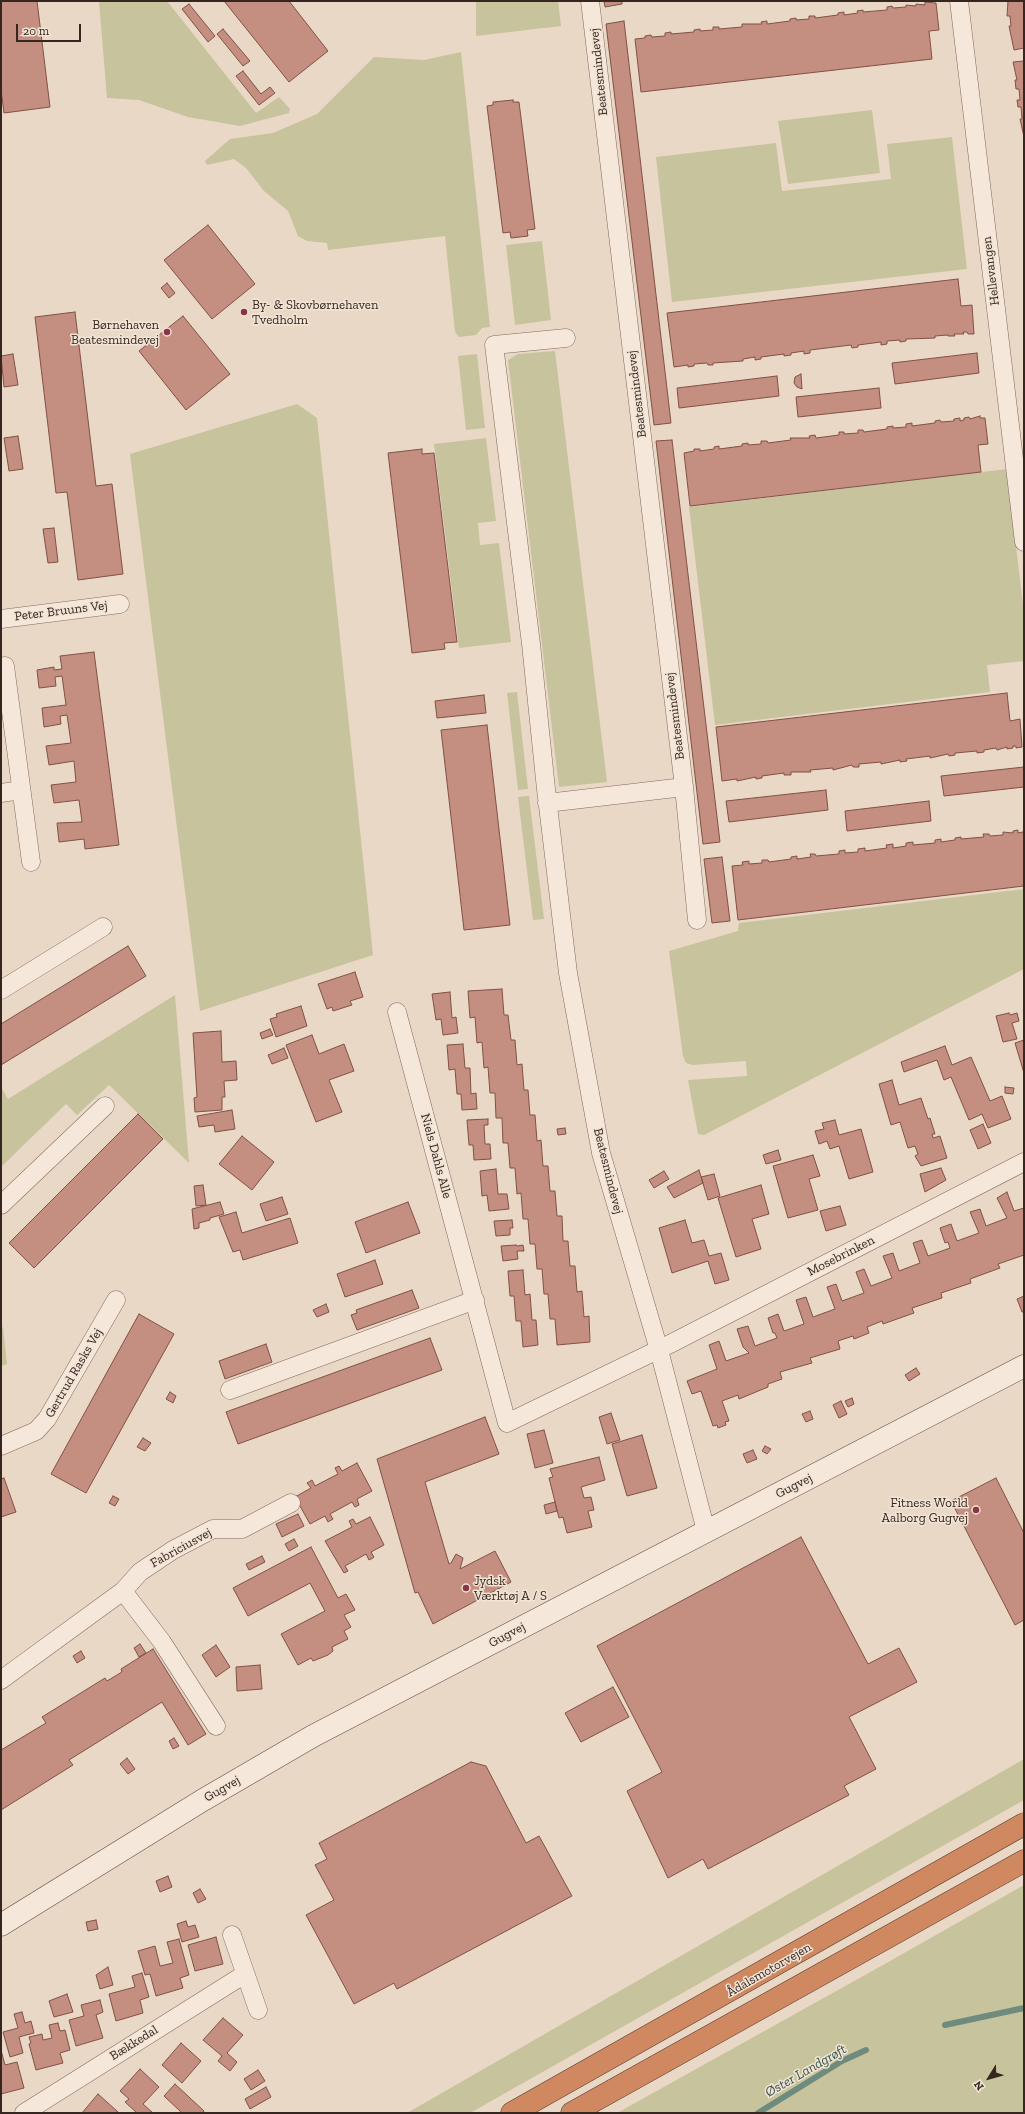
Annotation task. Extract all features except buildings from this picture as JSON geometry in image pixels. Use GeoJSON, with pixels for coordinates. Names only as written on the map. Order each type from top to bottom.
{"type":"FeatureCollection","features":[{"type":"Feature","properties":{"kind":"highway","name":"Ådalsmotorvejen"},"geometry":{"type":"LineString","coordinates":[[512,2113],[1024,1824]]}},
{"type":"Feature","properties":{"kind":"highway"},"geometry":{"type":"LineString","coordinates":[[572,2113],[1024,1861]]}},
{"type":"Feature","properties":{"kind":"street","name":"Beatesmindevej"},"geometry":{"type":"LineString","coordinates":[[590,1],[684,787],[697,920]]}},
{"type":"Feature","properties":{"kind":"street","name":"Hellevangen"},"geometry":{"type":"LineString","coordinates":[[959,1],[1024,542]]}},
{"type":"Feature","properties":{"kind":"street","name":"Beatesmindevej"},"geometry":{"type":"LineString","coordinates":[[566,338],[494,345],[530,636],[547,803],[568,973],[601,1153],[659,1350],[706,1531]]}},
{"type":"Feature","properties":{"kind":"street","name":"Peter Bruuns Vej"},"geometry":{"type":"LineString","coordinates":[[1,618],[120,604]]}},
{"type":"Feature","properties":{"kind":"street"},"geometry":{"type":"LineString","coordinates":[[5,666],[30,862]]}},
{"type":"Feature","properties":{"kind":"street"},"geometry":{"type":"LineString","coordinates":[[547,803],[684,787]]}},
{"type":"Feature","properties":{"kind":"street"},"geometry":{"type":"LineString","coordinates":[[1,793],[21,790]]}},
{"type":"Feature","properties":{"kind":"street"},"geometry":{"type":"LineString","coordinates":[[1,990],[103,927]]}},
{"type":"Feature","properties":{"kind":"street","name":"Niels Dahls Alle"},"geometry":{"type":"LineString","coordinates":[[397,1012],[507,1423],[659,1350]]}},
{"type":"Feature","properties":{"kind":"street"},"geometry":{"type":"LineString","coordinates":[[1,1205],[105,1106]]}},
{"type":"Feature","properties":{"kind":"street","name":"Mosebrinken"},"geometry":{"type":"LineString","coordinates":[[659,1350],[1024,1162]]}},
{"type":"Feature","properties":{"kind":"street","name":"Gertrud Rasks Vej"},"geometry":{"type":"LineString","coordinates":[[1,1446],[36,1431],[47,1419],[116,1300]]}},
{"type":"Feature","properties":{"kind":"street"},"geometry":{"type":"LineString","coordinates":[[230,1390],[475,1300]]}},
{"type":"Feature","properties":{"kind":"street","name":"Gugvej"},"geometry":{"type":"LineString","coordinates":[[1,1925],[203,1800],[313,1736],[1024,1366]]}},
{"type":"Feature","properties":{"kind":"street","name":"Fabriciusvej"},"geometry":{"type":"LineString","coordinates":[[1,1680],[122,1591],[140,1572],[173,1550],[213,1529],[242,1529],[291,1503]]}},
{"type":"Feature","properties":{"kind":"street"},"geometry":{"type":"LineString","coordinates":[[122,1591],[162,1642],[216,1726]]}},
{"type":"Feature","properties":{"kind":"street"},"geometry":{"type":"LineString","coordinates":[[232,1935],[258,2010]]}},
{"type":"Feature","properties":{"kind":"street","name":"Bækkedal"},"geometry":{"type":"LineString","coordinates":[[24,2113],[245,1974]]}},
{"type":"Feature","properties":{"kind":"shaded area"},"geometry":{"type":"Polygon","coordinates":[[[99,1],[167,1],[256,113],[279,97],[290,109],[289,113],[240,126],[188,117],[139,100],[107,98],[99,1]]]}},
{"type":"Feature","properties":{"kind":"shaded area"},"geometry":{"type":"Polygon","coordinates":[[[476,1],[558,1],[561,26],[476,36],[476,1]]]}},
{"type":"Feature","properties":{"kind":"shaded area"},"geometry":{"type":"Polygon","coordinates":[[[461,52],[490,327],[482,328],[476,335],[459,337],[455,332],[445,236],[328,250],[327,243],[307,241],[298,236],[288,211],[264,191],[246,168],[234,159],[207,165],[205,161],[230,139],[273,133],[317,114],[374,57],[424,60],[461,52]]]}},
{"type":"Feature","properties":{"kind":"shaded area"},"geometry":{"type":"Polygon","coordinates":[[[872,110],[880,173],[788,184],[778,121],[872,110]]]}},
{"type":"Feature","properties":{"kind":"shaded area"},"geometry":{"type":"Polygon","coordinates":[[[952,137],[967,269],[672,302],[656,157],[776,143],[782,191],[891,179],[887,144],[952,137]]]}},
{"type":"Feature","properties":{"kind":"shaded area"},"geometry":{"type":"Polygon","coordinates":[[[542,241],[551,320],[515,325],[506,245],[542,241]]]}},
{"type":"Feature","properties":{"kind":"shaded area"},"geometry":{"type":"Polygon","coordinates":[[[555,351],[607,782],[559,787],[508,360],[518,354],[555,351]]]}},
{"type":"Feature","properties":{"kind":"shaded area"},"geometry":{"type":"Polygon","coordinates":[[[477,354],[485,428],[466,430],[458,356],[477,354]]]}},
{"type":"Feature","properties":{"kind":"shaded area"},"geometry":{"type":"Polygon","coordinates":[[[297,404],[317,418],[373,955],[200,1011],[130,454],[297,404]]]}},
{"type":"Feature","properties":{"kind":"shaded area"},"geometry":{"type":"Polygon","coordinates":[[[486,438],[496,521],[478,523],[480,545],[499,543],[511,642],[459,648],[434,444],[486,438]]]}},
{"type":"Feature","properties":{"kind":"shaded area"},"geometry":{"type":"Polygon","coordinates":[[[1007,469],[1024,614],[1024,661],[987,665],[990,692],[715,725],[689,507],[1007,469]]]}},
{"type":"Feature","properties":{"kind":"shaded area"},"geometry":{"type":"Polygon","coordinates":[[[517,692],[528,789],[518,790],[507,693],[517,692]]]}},
{"type":"Feature","properties":{"kind":"shaded area"},"geometry":{"type":"Polygon","coordinates":[[[529,796],[544,919],[533,920],[518,797],[529,796]]]}},
{"type":"Feature","properties":{"kind":"shaded area"},"geometry":{"type":"Polygon","coordinates":[[[1024,889],[1024,969],[704,1135],[698,1134],[688,1080],[747,1076],[746,1061],[693,1065],[686,1063],[683,1056],[669,951],[738,931],[739,923],[1024,889]]]}},
{"type":"Feature","properties":{"kind":"shaded area"},"geometry":{"type":"Polygon","coordinates":[[[175,995],[189,1163],[109,1085],[77,1115],[66,1104],[1,1167],[1,1087],[8,1099],[175,995]]]}},
{"type":"Feature","properties":{"kind":"shaded area"},"geometry":{"type":"Polygon","coordinates":[[[3,1327],[7,1364],[1,1366],[1,1328],[3,1327]]]}},
{"type":"Feature","properties":{"kind":"shaded area"},"geometry":{"type":"Polygon","coordinates":[[[1024,1759],[1024,1800],[470,2113],[407,2113],[1024,1759]]]}},
{"type":"Feature","properties":{"kind":"shaded area"},"geometry":{"type":"Polygon","coordinates":[[[1024,1885],[1024,2113],[617,2113],[883,1965],[1024,1885]]]}},
{"type":"Feature","properties":{"kind":"waterway","name":"Øster Landgrøft"},"geometry":{"type":"LineString","coordinates":[[945,2025],[1024,2008]]}},
{"type":"Feature","properties":{"kind":"waterway","name":"Øster Landgrøft"},"geometry":{"type":"LineString","coordinates":[[758,2113],[842,2061],[866,2050]]}},
{"type":"Feature","properties":{"kind":"place","name":"By- & Skovbørnehaven Tvedholm"},"geometry":{"type":"Point","coordinates":[244,312]}},
{"type":"Feature","properties":{"kind":"place","name":"Børnehaven Beatesmindevej"},"geometry":{"type":"Point","coordinates":[167,332]}},
{"type":"Feature","properties":{"kind":"place","name":"Fitness World Aalborg Gugvej"},"geometry":{"type":"Point","coordinates":[976,1510]}},
{"type":"Feature","properties":{"kind":"place","name":"Jydsk Værktøj A / S"},"geometry":{"type":"Point","coordinates":[466,1588]}}]}
